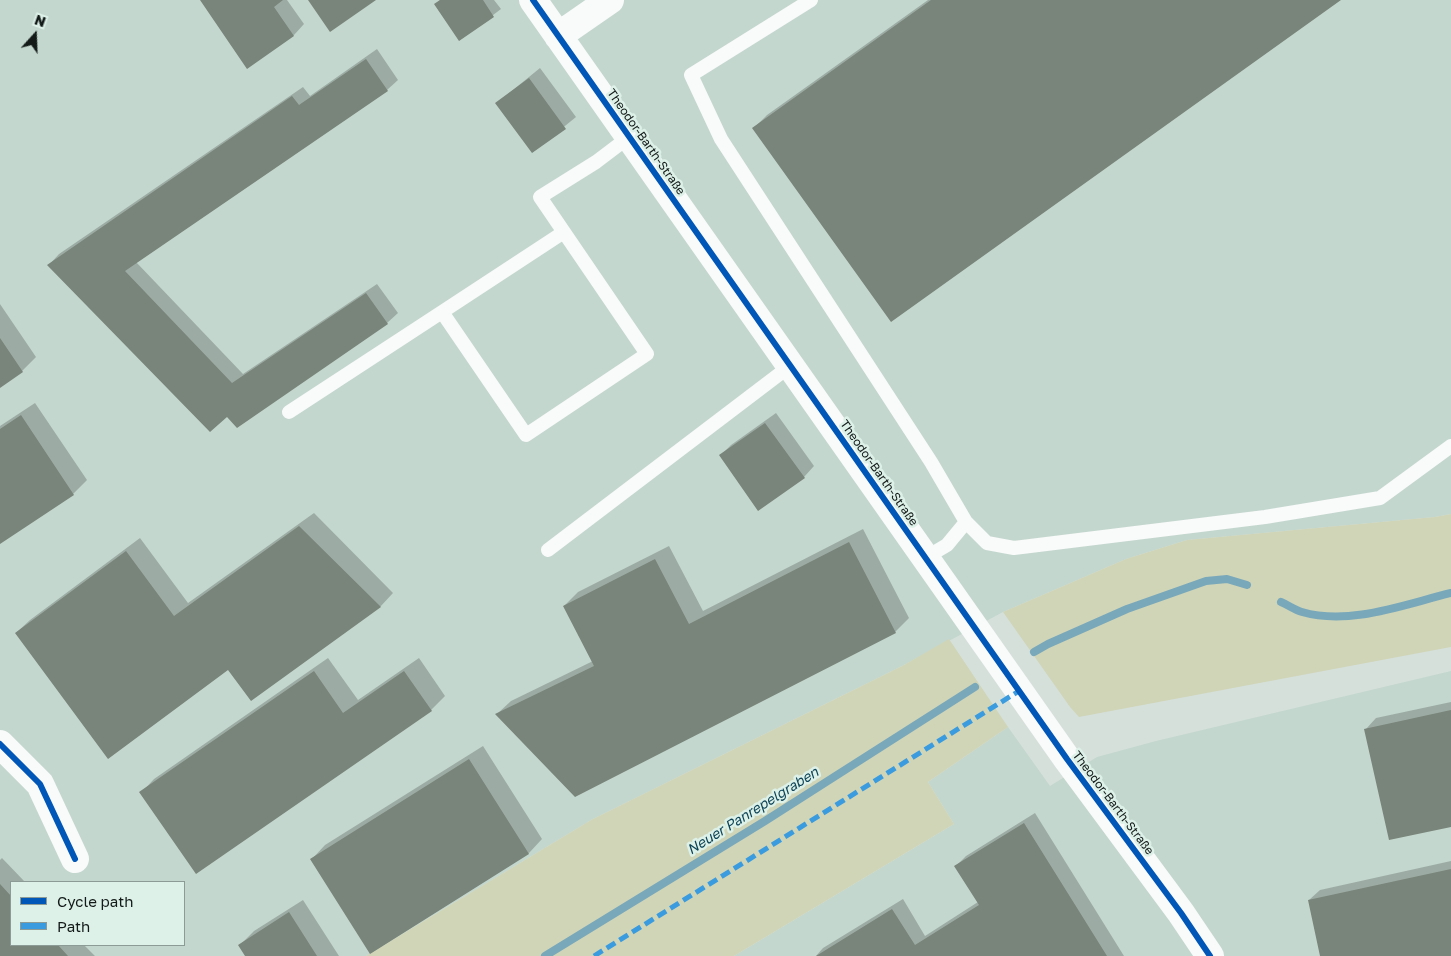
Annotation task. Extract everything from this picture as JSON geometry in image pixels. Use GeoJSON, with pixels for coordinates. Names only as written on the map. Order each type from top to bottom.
{"type":"FeatureCollection","features":[{"type":"Feature","properties":{"kind":"street","name":"Theodor-Barth-Straße"},"geometry":{"type":"LineString","coordinates":[[533,0],[1067,760],[1181,913],[1210,956]]}},
{"type":"Feature","properties":{"kind":"street"},"geometry":{"type":"LineString","coordinates":[[558,36],[610,0]]}},
{"type":"Feature","properties":{"kind":"street"},"geometry":{"type":"LineString","coordinates":[[0,744],[40,784],[76,858]]}},
{"type":"Feature","properties":{"kind":"lane"},"geometry":{"type":"LineString","coordinates":[[812,0],[690,75],[721,139],[931,462],[966,522],[987,543],[1014,548],[1138,534],[1323,508],[1380,498],[1451,446]]}},
{"type":"Feature","properties":{"kind":"lane"},"geometry":{"type":"LineString","coordinates":[[442,312],[526,435],[647,354],[540,196],[596,162],[629,137]]}},
{"type":"Feature","properties":{"kind":"lane"},"geometry":{"type":"LineString","coordinates":[[289,412],[564,232]]}},
{"type":"Feature","properties":{"kind":"lane"},"geometry":{"type":"LineString","coordinates":[[548,550],[790,366]]}},
{"type":"Feature","properties":{"kind":"lane"},"geometry":{"type":"LineString","coordinates":[[925,558],[947,545],[966,522]]}},
{"type":"Feature","properties":{"kind":"shaded area"},"geometry":{"type":"Polygon","coordinates":[[[0,0],[1451,0],[1451,514],[1187,540],[1126,559],[1003,612],[904,665],[591,820],[366,956],[0,956],[0,0]]]}},
{"type":"Feature","properties":{"kind":"shaded area"},"geometry":{"type":"Polygon","coordinates":[[[1451,671],[1451,956],[734,956],[954,824],[928,782],[1008,727],[1050,786],[1097,757],[1156,741],[1451,671]]]}},
{"type":"Feature","properties":{"kind":"green space"},"geometry":{"type":"Polygon","coordinates":[[[1451,514],[1451,647],[1079,717],[1003,612],[1126,559],[1187,540],[1451,514]]]}},
{"type":"Feature","properties":{"kind":"green space"},"geometry":{"type":"Polygon","coordinates":[[[949,639],[1008,727],[928,782],[954,824],[734,956],[366,956],[591,820],[904,665],[949,639]]]}},
{"type":"Feature","properties":{"kind":"building"},"geometry":{"type":"Polygon","coordinates":[[[200,0],[283,0],[274,7],[294,36],[247,69],[200,0]]]}},
{"type":"Feature","properties":{"kind":"building"},"geometry":{"type":"Polygon","coordinates":[[[308,0],[376,0],[330,32],[308,0]]]}},
{"type":"Feature","properties":{"kind":"building"},"geometry":{"type":"Polygon","coordinates":[[[440,0],[483,0],[494,17],[459,41],[434,4],[440,0]]]}},
{"type":"Feature","properties":{"kind":"building"},"geometry":{"type":"Polygon","coordinates":[[[931,0],[1341,0],[891,322],[752,128],[931,0]]]}},
{"type":"Feature","properties":{"kind":"building"},"geometry":{"type":"Polygon","coordinates":[[[366,59],[388,91],[125,271],[232,383],[366,293],[388,324],[237,428],[227,417],[210,432],[47,265],[292,96],[299,105],[366,59]]]}},
{"type":"Feature","properties":{"kind":"building"},"geometry":{"type":"Polygon","coordinates":[[[529,78],[566,129],[532,153],[495,103],[529,78]]]}},
{"type":"Feature","properties":{"kind":"building"},"geometry":{"type":"Polygon","coordinates":[[[0,338],[23,372],[0,388],[0,338]]]}},
{"type":"Feature","properties":{"kind":"building"},"geometry":{"type":"Polygon","coordinates":[[[21,415],[74,495],[0,544],[0,429],[21,415]]]}},
{"type":"Feature","properties":{"kind":"building"},"geometry":{"type":"Polygon","coordinates":[[[765,423],[805,478],[758,511],[719,455],[765,423]]]}},
{"type":"Feature","properties":{"kind":"building"},"geometry":{"type":"Polygon","coordinates":[[[299,526],[381,607],[251,701],[228,670],[108,759],[15,633],[126,551],[174,616],[299,526]]]}},
{"type":"Feature","properties":{"kind":"building"},"geometry":{"type":"Polygon","coordinates":[[[849,542],[896,633],[575,797],[495,714],[594,666],[563,606],[655,559],[689,624],[849,542]]]}},
{"type":"Feature","properties":{"kind":"building"},"geometry":{"type":"Polygon","coordinates":[[[314,671],[343,713],[404,671],[432,711],[196,874],[139,792],[314,671]]]}},
{"type":"Feature","properties":{"kind":"building"},"geometry":{"type":"Polygon","coordinates":[[[1451,710],[1451,827],[1389,840],[1364,729],[1451,710]]]}},
{"type":"Feature","properties":{"kind":"building"},"geometry":{"type":"Polygon","coordinates":[[[469,759],[529,854],[370,954],[310,859],[469,759]]]}},
{"type":"Feature","properties":{"kind":"building"},"geometry":{"type":"Polygon","coordinates":[[[1024,823],[1107,956],[816,956],[892,909],[915,945],[979,905],[954,866],[1024,823]]]}},
{"type":"Feature","properties":{"kind":"building"},"geometry":{"type":"Polygon","coordinates":[[[1451,869],[1451,956],[1320,956],[1308,900],[1451,869]]]}},
{"type":"Feature","properties":{"kind":"building"},"geometry":{"type":"Polygon","coordinates":[[[0,884],[10,895],[10,946],[59,946],[68,956],[0,956],[0,884]]]}},
{"type":"Feature","properties":{"kind":"building"},"geometry":{"type":"Polygon","coordinates":[[[289,912],[317,956],[245,956],[238,945],[289,912]]]}},
{"type":"Feature","properties":{"kind":"waterway","name":"Neuer Panrepelgraben"},"geometry":{"type":"LineString","coordinates":[[1034,652],[1127,609],[1206,581],[1227,579],[1247,585]]}},
{"type":"Feature","properties":{"kind":"waterway","name":"Neuer Panrepelgraben"},"geometry":{"type":"LineString","coordinates":[[1281,602],[1302,612],[1320,616],[1358,615],[1396,608],[1451,593]]}},
{"type":"Feature","properties":{"kind":"waterway","name":"Neuer Panrepelgraben"},"geometry":{"type":"LineString","coordinates":[[545,956],[765,821],[975,687]]}},
{"type":"Feature","properties":{"kind":"marked path"},"geometry":{"type":"LineString","coordinates":[[594,956],[1019,691]]}},
{"type":"Feature","properties":{"kind":"cycle path"},"geometry":{"type":"LineString","coordinates":[[533,0],[1067,759],[1181,913],[1210,956]]}},
{"type":"Feature","properties":{"kind":"cycle path"},"geometry":{"type":"LineString","coordinates":[[0,744],[40,784],[75,859]]}}]}
